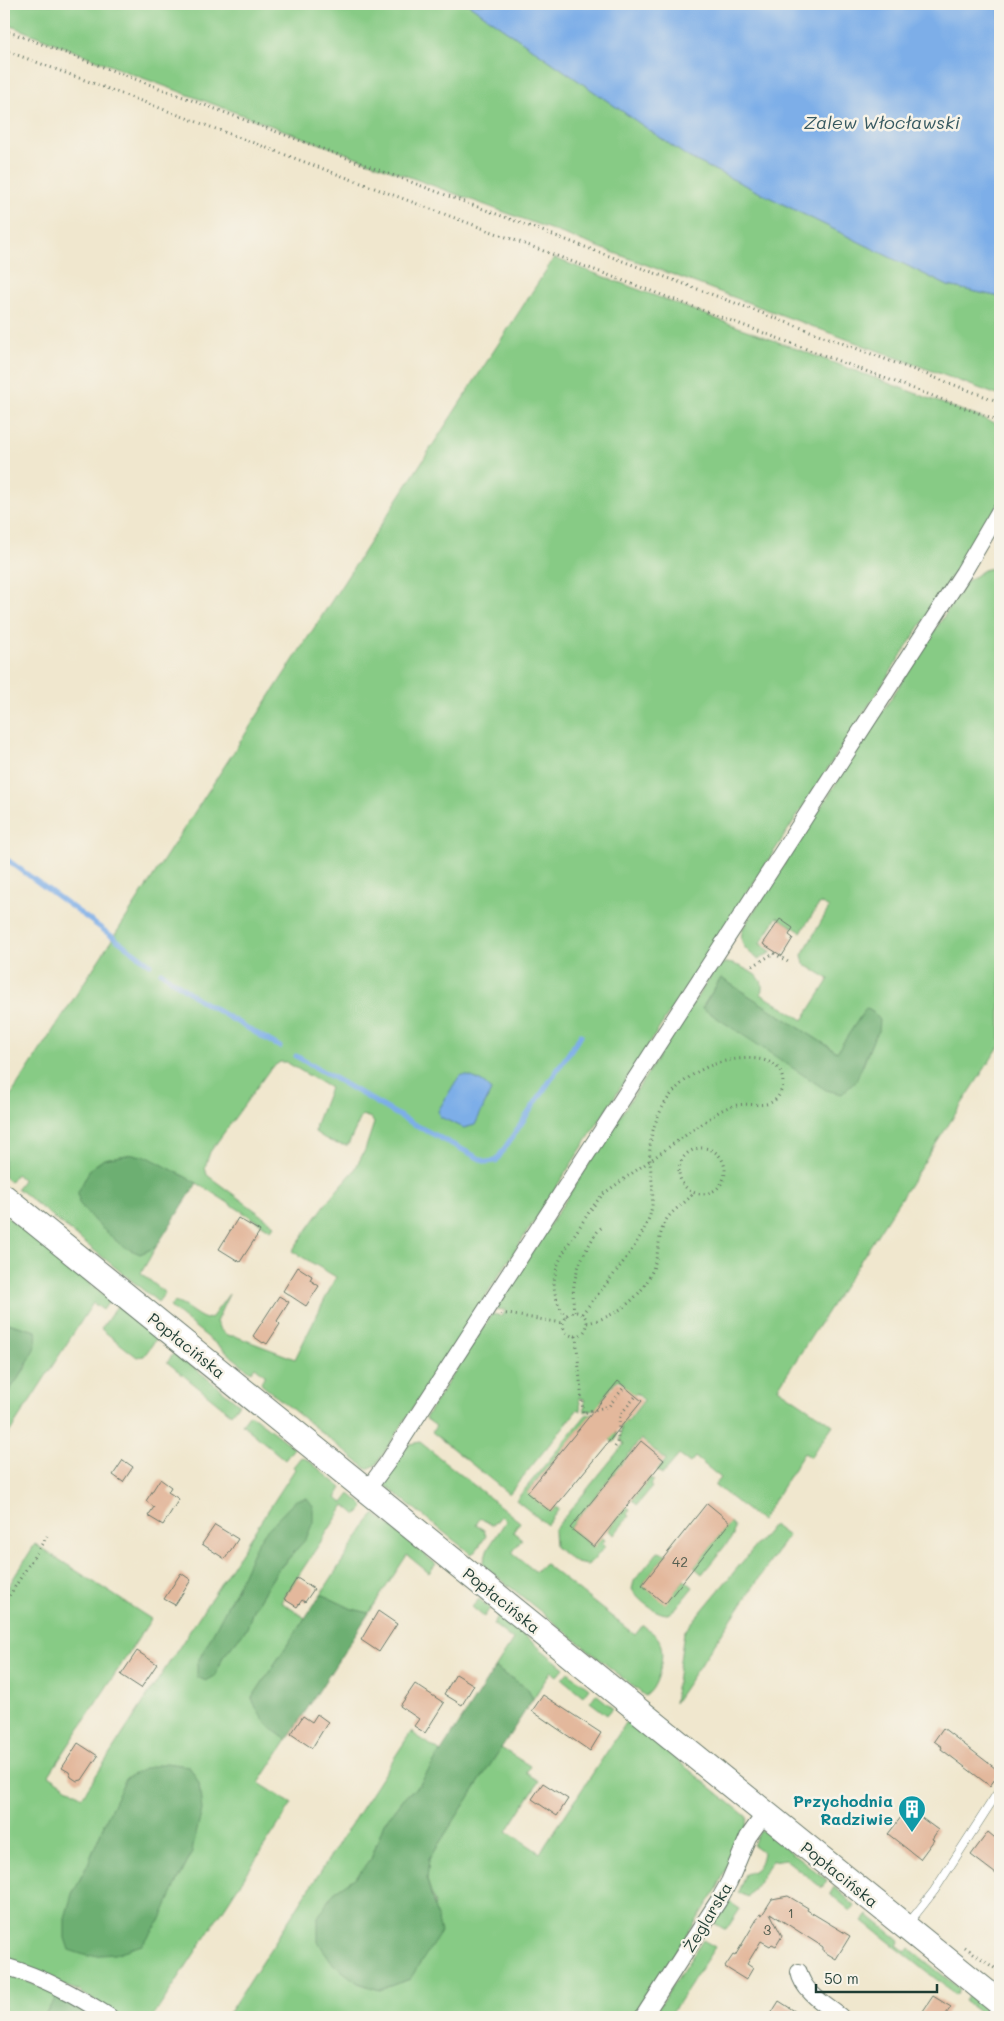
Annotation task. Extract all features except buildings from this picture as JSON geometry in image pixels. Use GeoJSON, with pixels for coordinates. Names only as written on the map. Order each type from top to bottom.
{"type":"FeatureCollection","features":[{"type":"Feature","properties":{"kind":"main road","name":"Popłacińska"},"geometry":{"type":"LineString","coordinates":[[4,1197],[1000,2003]]}},
{"type":"Feature","properties":{"kind":"street"},"geometry":{"type":"LineString","coordinates":[[367,1490],[387,1463],[486,1311],[952,590],[1000,510]]}},
{"type":"Feature","properties":{"kind":"street","name":"Żeglarska"},"geometry":{"type":"LineString","coordinates":[[643,2017],[715,1907],[729,1882],[748,1837],[765,1813]]}},
{"type":"Feature","properties":{"kind":"street"},"geometry":{"type":"LineString","coordinates":[[4,1966],[40,1977],[75,1995],[110,2017]]}},
{"type":"Feature","properties":{"kind":"street"},"geometry":{"type":"LineString","coordinates":[[799,1972],[801,1980],[808,1989],[842,2017]]}},
{"type":"Feature","properties":{"kind":"lane"},"geometry":{"type":"LineString","coordinates":[[905,1927],[934,1891],[1000,1789]]}},
{"type":"Feature","properties":{"kind":"path"},"geometry":{"type":"LineString","coordinates":[[4,30],[1000,402]]}},
{"type":"Feature","properties":{"kind":"path"},"geometry":{"type":"LineString","coordinates":[[4,50],[1000,421]]}},
{"type":"Feature","properties":{"kind":"path"},"geometry":{"type":"LineString","coordinates":[[753,966],[774,953],[788,962]]}},
{"type":"Feature","properties":{"kind":"path"},"geometry":{"type":"LineString","coordinates":[[566,1317],[559,1305],[554,1289],[555,1272],[560,1258],[598,1200],[650,1161],[722,1110],[737,1105],[759,1106],[772,1102],[782,1090],[784,1082],[780,1070],[767,1061],[743,1059],[714,1064],[692,1075],[675,1090],[663,1107],[653,1130],[650,1161],[653,1193],[646,1229],[582,1314]]}},
{"type":"Feature","properties":{"kind":"path"},"geometry":{"type":"LineString","coordinates":[[587,1323],[602,1319],[620,1310],[641,1291],[655,1265],[659,1237],[665,1222],[674,1210],[694,1192],[709,1192],[721,1183],[725,1169],[718,1155],[712,1150],[698,1148],[685,1156],[681,1162],[679,1169],[681,1180],[688,1189],[694,1192]]}},
{"type":"Feature","properties":{"kind":"path"},"geometry":{"type":"LineString","coordinates":[[574,1312],[573,1289],[579,1262],[597,1232],[604,1226]]}},
{"type":"Feature","properties":{"kind":"path"},"geometry":{"type":"LineString","coordinates":[[486,1311],[563,1322]]}},
{"type":"Feature","properties":{"kind":"path"},"geometry":{"type":"LineString","coordinates":[[574,1312],[582,1314],[587,1323],[585,1330],[576,1336],[566,1332],[563,1322],[566,1317],[574,1312]]}},
{"type":"Feature","properties":{"kind":"path"},"geometry":{"type":"LineString","coordinates":[[576,1336],[583,1413],[609,1406],[625,1386]]}},
{"type":"Feature","properties":{"kind":"path"},"geometry":{"type":"LineString","coordinates":[[615,1447],[617,1444],[620,1415],[636,1396]]}},
{"type":"Feature","properties":{"kind":"path"},"geometry":{"type":"LineString","coordinates":[[4,1604],[47,1536]]}},
{"type":"Feature","properties":{"kind":"green space"},"geometry":{"type":"Polygon","coordinates":[[[4,4],[468,4],[688,157],[948,286],[1000,297],[1000,396],[132,74],[4,23],[4,4]]]}},
{"type":"Feature","properties":{"kind":"green space"},"geometry":{"type":"Polygon","coordinates":[[[554,258],[1000,425],[1000,503],[376,1465],[367,1469],[262,1385],[261,1382],[265,1375],[255,1367],[251,1372],[170,1307],[174,1302],[179,1303],[206,1319],[212,1317],[229,1294],[216,1322],[223,1332],[295,1359],[336,1277],[292,1251],[330,1198],[354,1171],[365,1150],[374,1123],[371,1118],[362,1115],[348,1145],[331,1142],[315,1132],[316,1124],[330,1088],[286,1062],[280,1062],[270,1069],[210,1152],[205,1167],[207,1175],[275,1225],[271,1230],[197,1183],[133,1154],[104,1159],[90,1169],[140,1254],[156,1247],[141,1273],[165,1293],[158,1302],[17,1188],[23,1180],[16,1174],[10,1182],[4,1177],[4,1106],[554,258]]]}},
{"type":"Feature","properties":{"kind":"green space"},"geometry":{"type":"Polygon","coordinates":[[[1000,566],[1000,1045],[778,1388],[833,1425],[811,1457],[804,1453],[761,1521],[715,1485],[721,1478],[695,1457],[690,1463],[679,1455],[662,1475],[657,1471],[666,1460],[641,1439],[570,1528],[593,1547],[602,1537],[605,1540],[602,1544],[605,1546],[592,1562],[587,1565],[576,1563],[555,1547],[554,1530],[624,1444],[620,1440],[622,1418],[627,1422],[644,1400],[636,1393],[618,1414],[616,1439],[613,1443],[590,1416],[527,1492],[551,1512],[555,1507],[559,1509],[547,1525],[516,1500],[586,1415],[610,1407],[626,1386],[618,1379],[601,1401],[605,1405],[585,1412],[584,1399],[579,1397],[581,1411],[578,1409],[509,1494],[432,1432],[436,1426],[425,1418],[492,1314],[502,1316],[506,1310],[495,1309],[716,968],[724,963],[728,963],[750,972],[761,981],[761,994],[803,1020],[829,979],[804,964],[802,955],[829,908],[820,903],[801,932],[777,917],[760,944],[772,952],[758,959],[742,943],[743,928],[966,582],[984,570],[1000,566]],[[721,978],[702,1008],[863,1066],[873,1040],[879,1031],[874,1013],[866,1008],[837,1052],[721,978]]]}},
{"type":"Feature","properties":{"kind":"green space"},"geometry":{"type":"Polygon","coordinates":[[[721,978],[837,1052],[866,1008],[874,1013],[880,1020],[879,1031],[873,1040],[856,1081],[842,1094],[826,1090],[702,1008],[721,978]]]}},
{"type":"Feature","properties":{"kind":"green space"},"geometry":{"type":"Polygon","coordinates":[[[133,1154],[150,1158],[197,1183],[156,1247],[140,1254],[122,1246],[96,1223],[79,1203],[78,1192],[90,1169],[104,1159],[133,1154]]]}},
{"type":"Feature","properties":{"kind":"green space"},"geometry":{"type":"Polygon","coordinates":[[[4,1214],[110,1300],[103,1310],[93,1303],[4,1441],[4,1398],[27,1366],[36,1331],[4,1322],[4,1214]]]}},
{"type":"Feature","properties":{"kind":"green space"},"geometry":{"type":"Polygon","coordinates":[[[117,1306],[157,1338],[144,1356],[137,1357],[101,1329],[117,1306]]]}},
{"type":"Feature","properties":{"kind":"green space"},"geometry":{"type":"Polygon","coordinates":[[[4,1322],[36,1331],[37,1338],[26,1366],[4,1398],[4,1322]]]}},
{"type":"Feature","properties":{"kind":"green space"},"geometry":{"type":"Polygon","coordinates":[[[175,1352],[239,1404],[231,1414],[167,1362],[175,1352]]]}},
{"type":"Feature","properties":{"kind":"green space"},"geometry":{"type":"Polygon","coordinates":[[[250,1414],[294,1448],[285,1460],[242,1424],[250,1414]]]}},
{"type":"Feature","properties":{"kind":"green space"},"geometry":{"type":"Polygon","coordinates":[[[420,1442],[520,1522],[513,1532],[522,1539],[512,1553],[536,1572],[544,1563],[635,1635],[643,1625],[658,1638],[661,1644],[662,1660],[658,1678],[650,1692],[645,1696],[483,1565],[487,1550],[506,1521],[501,1516],[492,1525],[480,1518],[476,1525],[484,1530],[486,1536],[476,1551],[471,1554],[385,1485],[386,1479],[409,1444],[420,1442]]]}},
{"type":"Feature","properties":{"kind":"green space"},"geometry":{"type":"Polygon","coordinates":[[[301,1457],[308,1460],[342,1488],[336,1498],[343,1503],[350,1494],[363,1505],[363,1509],[357,1515],[345,1505],[281,1602],[305,1618],[252,1698],[273,1730],[287,1740],[259,1783],[292,1804],[153,2017],[118,2017],[81,1992],[4,1961],[4,1593],[35,1544],[151,1619],[49,1775],[82,1797],[295,1469],[293,1467],[301,1457]],[[278,1519],[265,1532],[209,1642],[215,1676],[223,1657],[247,1628],[253,1610],[277,1571],[294,1553],[278,1519]],[[107,1817],[88,1864],[72,1894],[176,1885],[191,1855],[107,1817]]]}},
{"type":"Feature","properties":{"kind":"green space"},"geometry":{"type":"Polygon","coordinates":[[[650,1478],[654,1480],[650,1485],[652,1487],[637,1505],[632,1500],[650,1478]]]}},
{"type":"Feature","properties":{"kind":"green space"},"geometry":{"type":"Polygon","coordinates":[[[307,1498],[313,1506],[313,1522],[306,1539],[277,1571],[253,1610],[247,1628],[223,1657],[215,1676],[206,1681],[197,1677],[197,1663],[238,1586],[256,1545],[265,1532],[296,1500],[307,1498]]]}},
{"type":"Feature","properties":{"kind":"green space"},"geometry":{"type":"Polygon","coordinates":[[[626,1507],[630,1509],[627,1514],[629,1516],[614,1535],[608,1530],[626,1507]]]}},
{"type":"Feature","properties":{"kind":"green space"},"geometry":{"type":"Polygon","coordinates":[[[375,1514],[436,1564],[429,1573],[407,1555],[369,1613],[352,1609],[321,1594],[367,1523],[375,1514]]]}},
{"type":"Feature","properties":{"kind":"green space"},"geometry":{"type":"Polygon","coordinates":[[[730,1522],[734,1527],[733,1536],[702,1574],[694,1567],[730,1522]]]}},
{"type":"Feature","properties":{"kind":"green space"},"geometry":{"type":"Polygon","coordinates":[[[773,1525],[788,1536],[674,1703],[684,1632],[773,1525]]]}},
{"type":"Feature","properties":{"kind":"green space"},"geometry":{"type":"Polygon","coordinates":[[[658,1552],[667,1554],[642,1585],[665,1603],[684,1580],[693,1587],[676,1608],[668,1614],[658,1612],[647,1606],[632,1589],[634,1581],[658,1552]]]}},
{"type":"Feature","properties":{"kind":"green space"},"geometry":{"type":"Polygon","coordinates":[[[321,1594],[352,1609],[369,1613],[287,1740],[265,1722],[252,1698],[321,1594]]]}},
{"type":"Feature","properties":{"kind":"green space"},"geometry":{"type":"Polygon","coordinates":[[[479,1599],[490,1608],[484,1617],[472,1607],[479,1599]]]}},
{"type":"Feature","properties":{"kind":"green space"},"geometry":{"type":"Polygon","coordinates":[[[499,1615],[564,1668],[557,1676],[551,1671],[533,1699],[527,1688],[495,1668],[513,1640],[493,1624],[499,1615]]]}},
{"type":"Feature","properties":{"kind":"green space"},"geometry":{"type":"Polygon","coordinates":[[[495,1668],[527,1688],[533,1699],[429,1859],[427,1880],[441,1932],[410,1979],[380,1990],[358,1983],[334,1965],[318,1942],[318,1917],[334,1892],[356,1877],[371,1859],[384,1823],[405,1797],[420,1784],[495,1668]]]}},
{"type":"Feature","properties":{"kind":"green space"},"geometry":{"type":"Polygon","coordinates":[[[568,1672],[589,1688],[583,1696],[562,1679],[568,1672]]]}},
{"type":"Feature","properties":{"kind":"green space"},"geometry":{"type":"Polygon","coordinates":[[[596,1694],[613,1708],[607,1715],[590,1702],[596,1694]]]}},
{"type":"Feature","properties":{"kind":"green space"},"geometry":{"type":"Polygon","coordinates":[[[628,1720],[747,1817],[746,1826],[717,1889],[634,2017],[226,2017],[411,1732],[441,1752],[420,1784],[405,1797],[384,1823],[371,1859],[356,1878],[334,1892],[358,1983],[380,1990],[410,1979],[435,1904],[427,1880],[429,1859],[501,1748],[530,1766],[526,1773],[539,1781],[507,1831],[540,1853],[628,1720]]]}},
{"type":"Feature","properties":{"kind":"green space"},"geometry":{"type":"Polygon","coordinates":[[[166,1763],[189,1766],[199,1783],[202,1810],[191,1855],[160,1921],[142,1945],[114,1954],[87,1956],[69,1950],[65,1938],[65,1918],[72,1894],[88,1864],[107,1817],[126,1778],[146,1768],[166,1763]]]}},
{"type":"Feature","properties":{"kind":"green space"},"geometry":{"type":"Polygon","coordinates":[[[763,1830],[827,1880],[822,1888],[785,1859],[772,1861],[748,1897],[738,1892],[745,1874],[756,1869],[760,1863],[763,1852],[753,1845],[760,1831],[763,1830]]]}},
{"type":"Feature","properties":{"kind":"green space"},"geometry":{"type":"Polygon","coordinates":[[[834,1887],[855,1905],[851,1911],[830,1894],[834,1887]]]}},
{"type":"Feature","properties":{"kind":"green space"},"geometry":{"type":"Polygon","coordinates":[[[728,1901],[740,1909],[726,1930],[714,1923],[728,1901]]]}},
{"type":"Feature","properties":{"kind":"green space"},"geometry":{"type":"Polygon","coordinates":[[[868,1915],[900,1941],[897,1945],[906,1952],[909,1948],[960,1989],[956,1995],[863,1921],[868,1915]]]}},
{"type":"Feature","properties":{"kind":"green space"},"geometry":{"type":"Polygon","coordinates":[[[703,1940],[715,1947],[669,2017],[652,2017],[703,1940]]]}},
{"type":"Feature","properties":{"kind":"green space"},"geometry":{"type":"Polygon","coordinates":[[[4,1971],[58,1995],[43,2017],[4,2017],[4,1971]]]}},
{"type":"Feature","properties":{"kind":"green space"},"geometry":{"type":"Polygon","coordinates":[[[58,1995],[101,2017],[43,2017],[58,1995]]]}},
{"type":"Feature","properties":{"kind":"green space"},"geometry":{"type":"Polygon","coordinates":[[[968,1995],[994,2017],[985,2017],[964,2001],[968,1995]]]}},
{"type":"Feature","properties":{"kind":"water","name":"Zalew Włocławski"},"geometry":{"type":"Polygon","coordinates":[[[468,4],[1000,4],[1000,297],[948,286],[688,157],[468,4]]]}},
{"type":"Feature","properties":{"kind":"water"},"geometry":{"type":"Polygon","coordinates":[[[462,1075],[478,1080],[491,1091],[475,1125],[464,1128],[440,1117],[438,1111],[456,1081],[462,1075]]]}},
{"type":"Feature","properties":{"kind":"waterway"},"geometry":{"type":"LineString","coordinates":[[9,861],[150,964]]}},
{"type":"Feature","properties":{"kind":"waterway"},"geometry":{"type":"LineString","coordinates":[[161,972],[201,1001],[280,1047]]}},
{"type":"Feature","properties":{"kind":"waterway"},"geometry":{"type":"LineString","coordinates":[[296,1056],[410,1122],[486,1162],[496,1161],[581,1035]]}},
{"type":"Feature","properties":{"kind":"place","name":"Przychodnia Radziwie"},"geometry":{"type":"Point","coordinates":[912,1833]}}]}
